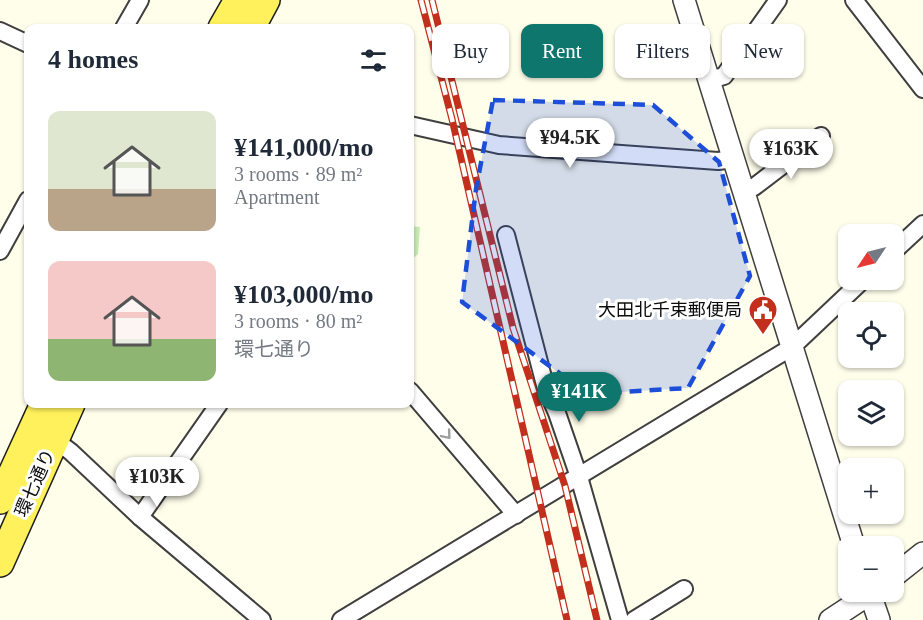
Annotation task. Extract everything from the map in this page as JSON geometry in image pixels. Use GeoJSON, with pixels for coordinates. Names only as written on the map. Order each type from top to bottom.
{"type":"FeatureCollection","features":[{"type":"Feature","properties":{"kind":"main road"},"geometry":{"type":"LineString","coordinates":[[224,24],[238,0]]}},
{"type":"Feature","properties":{"kind":"main road"},"geometry":{"type":"LineString","coordinates":[[253,24],[266,0]]}},
{"type":"Feature","properties":{"kind":"main road","name":"環七通り"},"geometry":{"type":"LineString","coordinates":[[0,500],[44,423],[65,408]]}},
{"type":"Feature","properties":{"kind":"main road","name":"環七通り"},"geometry":{"type":"LineString","coordinates":[[0,563],[44,423]]}},
{"type":"Feature","properties":{"kind":"street"},"geometry":{"type":"LineString","coordinates":[[126,24],[140,0]]}},
{"type":"Feature","properties":{"kind":"street"},"geometry":{"type":"LineString","coordinates":[[684,0],[852,536]]}},
{"type":"Feature","properties":{"kind":"street"},"geometry":{"type":"LineString","coordinates":[[710,80],[724,76],[778,0]]}},
{"type":"Feature","properties":{"kind":"street"},"geometry":{"type":"LineString","coordinates":[[854,0],[923,89]]}},
{"type":"Feature","properties":{"kind":"street"},"geometry":{"type":"LineString","coordinates":[[0,31],[24,42]]}},
{"type":"Feature","properties":{"kind":"street"},"geometry":{"type":"LineString","coordinates":[[414,126],[499,145],[542,150],[718,161],[734,159]]}},
{"type":"Feature","properties":{"kind":"street"},"geometry":{"type":"LineString","coordinates":[[744,190],[754,187],[821,136]]}},
{"type":"Feature","properties":{"kind":"street"},"geometry":{"type":"LineString","coordinates":[[1,245],[24,207]]}},
{"type":"Feature","properties":{"kind":"street"},"geometry":{"type":"LineString","coordinates":[[904,242],[923,224]]}},
{"type":"Feature","properties":{"kind":"street"},"geometry":{"type":"LineString","coordinates":[[507,236],[545,385],[579,477],[620,620]]}},
{"type":"Feature","properties":{"kind":"street"},"geometry":{"type":"LineString","coordinates":[[341,620],[792,347],[852,290]]}},
{"type":"Feature","properties":{"kind":"street"},"geometry":{"type":"LineString","coordinates":[[414,396],[516,516]]}},
{"type":"Feature","properties":{"kind":"street"},"geometry":{"type":"LineString","coordinates":[[140,517],[216,408]]}},
{"type":"Feature","properties":{"kind":"street"},"geometry":{"type":"LineString","coordinates":[[44,423],[140,517],[262,620]]}},
{"type":"Feature","properties":{"kind":"street"},"geometry":{"type":"LineString","coordinates":[[904,568],[923,553]]}},
{"type":"Feature","properties":{"kind":"street"},"geometry":{"type":"LineString","coordinates":[[634,620],[684,589]]}},
{"type":"Feature","properties":{"kind":"street"},"geometry":{"type":"LineString","coordinates":[[830,620],[856,602]]}},
{"type":"Feature","properties":{"kind":"street"},"geometry":{"type":"LineString","coordinates":[[874,602],[879,620]]}},
{"type":"Feature","properties":{"kind":"highlighted area"},"geometry":{"type":"Polygon","coordinates":[[[493,100],[653,105],[719,162],[750,276],[688,388],[588,394],[462,302],[476,189],[493,100]]]}},
{"type":"Feature","properties":{"kind":"green space"},"geometry":{"type":"Polygon","coordinates":[[[414,226],[420,227],[418,254],[414,258],[414,226]]]}},
{"type":"Feature","properties":{"kind":"railway"},"geometry":{"type":"LineString","coordinates":[[421,0],[452,119],[567,620]]}},
{"type":"Feature","properties":{"kind":"railway"},"geometry":{"type":"LineString","coordinates":[[432,0],[513,328],[565,486],[597,620]]}},
{"type":"Feature","properties":{"kind":"place","name":"大田北千束郵便局"},"geometry":{"type":"Point","coordinates":[763,336]}}]}
